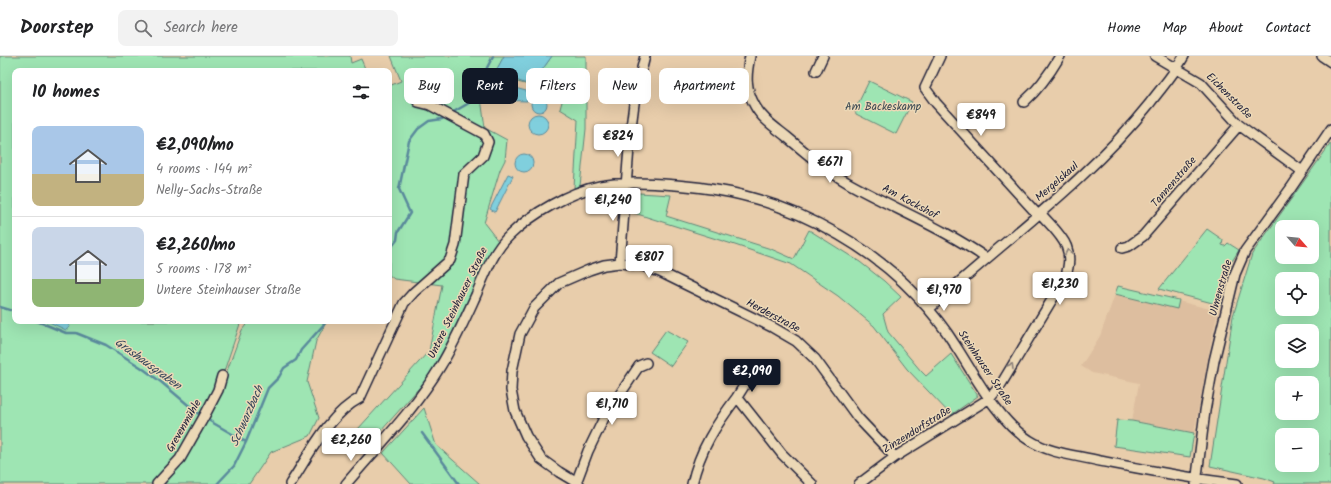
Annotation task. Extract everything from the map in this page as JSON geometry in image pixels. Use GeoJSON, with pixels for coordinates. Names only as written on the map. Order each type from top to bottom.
{"type":"FeatureCollection","features":[{"type":"Feature","properties":{"kind":"street"},"geometry":{"type":"LineString","coordinates":[[620,263],[630,134],[635,96],[645,56]]}},
{"type":"Feature","properties":{"kind":"street","name":"Am Kockshof"},"geometry":{"type":"LineString","coordinates":[[750,56],[746,73],[747,84],[755,106],[764,117],[806,154],[849,184],[910,214],[986,258]]}},
{"type":"Feature","properties":{"kind":"street"},"geometry":{"type":"LineString","coordinates":[[816,71],[823,56]]}},
{"type":"Feature","properties":{"kind":"street"},"geometry":{"type":"LineString","coordinates":[[940,56],[925,88],[936,103],[1066,244],[1069,254],[1068,270],[1065,278],[1000,386],[990,398]]}},
{"type":"Feature","properties":{"kind":"street"},"geometry":{"type":"LineString","coordinates":[[1024,102],[1038,88],[1060,56]]}},
{"type":"Feature","properties":{"kind":"street","name":"Eichenstraße"},"geometry":{"type":"LineString","coordinates":[[1155,56],[1201,83],[1239,125],[1302,171]]}},
{"type":"Feature","properties":{"kind":"street","name":"Mergelskaul"},"geometry":{"type":"LineString","coordinates":[[929,309],[1081,177],[1126,131],[1177,68],[1184,56]]}},
{"type":"Feature","properties":{"kind":"street"},"geometry":{"type":"LineString","coordinates":[[1322,56],[1331,62]]}},
{"type":"Feature","properties":{"kind":"street"},"geometry":{"type":"LineString","coordinates":[[290,484],[335,417],[350,404],[360,398],[406,299],[450,260],[455,245],[464,174],[483,156],[488,142],[484,134],[458,119],[426,104]]}},
{"type":"Feature","properties":{"kind":"street","name":"Tannenstraße"},"geometry":{"type":"LineString","coordinates":[[1122,248],[1129,246],[1143,236],[1239,125]]}},
{"type":"Feature","properties":{"kind":"street","name":"Ulmenstraße"},"geometry":{"type":"LineString","coordinates":[[1196,482],[1205,411],[1214,361],[1235,274],[1245,251],[1331,128]]}},
{"type":"Feature","properties":{"kind":"street","name":"Steinhauser Straße"},"geometry":{"type":"LineString","coordinates":[[627,182],[696,187],[733,193],[771,204],[809,220],[857,246],[905,283],[929,309],[953,341],[990,398],[1009,424],[1018,433],[1042,447],[1064,455],[1196,482],[1237,484]]}},
{"type":"Feature","properties":{"kind":"street","name":"Untere Steinhauser Straße"},"geometry":{"type":"LineString","coordinates":[[346,484],[409,411],[439,368],[467,316],[493,257],[507,237],[527,219],[570,195],[597,186],[627,182]]}},
{"type":"Feature","properties":{"kind":"street","name":"Herderstraße"},"geometry":{"type":"LineString","coordinates":[[577,483],[541,458],[526,436],[515,411],[512,390],[512,371],[520,334],[534,308],[559,283],[604,265],[620,263],[641,265],[660,272],[772,327],[796,341],[815,359],[858,418],[895,457]]}},
{"type":"Feature","properties":{"kind":"street"},"geometry":{"type":"LineString","coordinates":[[577,483],[588,451],[604,418],[639,366],[646,363]]}},
{"type":"Feature","properties":{"kind":"street","name":"Grevenmühle"},"geometry":{"type":"LineString","coordinates":[[157,484],[180,459],[218,390],[222,376]]}},
{"type":"Feature","properties":{"kind":"street"},"geometry":{"type":"LineString","coordinates":[[692,484],[705,447],[723,416],[749,378]]}},
{"type":"Feature","properties":{"kind":"street"},"geometry":{"type":"LineString","coordinates":[[737,397],[782,454],[812,484]]}},
{"type":"Feature","properties":{"kind":"street","name":"Zinzendorfstraße"},"geometry":{"type":"LineString","coordinates":[[859,484],[895,457],[990,398]]}},
{"type":"Feature","properties":{"kind":"shaded area"},"geometry":{"type":"Polygon","coordinates":[[[1118,286],[1218,311],[1194,433],[1132,421],[1139,383],[1092,373],[1081,366],[1100,336],[1118,286]]]}},
{"type":"Feature","properties":{"kind":"green space"},"geometry":{"type":"Polygon","coordinates":[[[0,56],[350,56],[351,63],[361,59],[365,68],[12,68],[12,324],[240,324],[218,389],[161,484],[0,484],[0,56]]]}},
{"type":"Feature","properties":{"kind":"green space"},"geometry":{"type":"Polygon","coordinates":[[[391,56],[504,56],[498,68],[462,68],[462,104],[482,104],[485,128],[507,140],[505,160],[500,170],[484,223],[498,241],[467,308],[434,371],[373,440],[358,429],[429,351],[442,285],[394,279],[392,277],[392,85],[401,81],[391,56]]]}},
{"type":"Feature","properties":{"kind":"green space"},"geometry":{"type":"Polygon","coordinates":[[[552,56],[586,56],[586,68],[544,68],[552,56]]]}},
{"type":"Feature","properties":{"kind":"green space"},"geometry":{"type":"Polygon","coordinates":[[[518,78],[526,81],[526,84],[518,82],[518,78]]]}},
{"type":"Feature","properties":{"kind":"green space","name":"Am Backeskamp"},"geometry":{"type":"Polygon","coordinates":[[[869,81],[912,102],[896,134],[856,114],[855,110],[869,81]]]}},
{"type":"Feature","properties":{"kind":"green space"},"geometry":{"type":"Polygon","coordinates":[[[561,104],[586,104],[586,129],[580,186],[574,188],[578,120],[560,109],[561,104]]]}},
{"type":"Feature","properties":{"kind":"green space"},"geometry":{"type":"Polygon","coordinates":[[[1331,143],[1331,484],[1274,484],[1275,482],[1264,478],[1210,466],[1233,316],[1252,254],[1275,222],[1275,264],[1319,264],[1319,220],[1276,220],[1331,143]]]}},
{"type":"Feature","properties":{"kind":"green space"},"geometry":{"type":"Polygon","coordinates":[[[639,193],[671,195],[666,216],[771,249],[794,259],[809,230],[860,262],[901,297],[883,314],[888,332],[926,376],[951,354],[978,396],[951,415],[907,369],[874,326],[838,296],[791,264],[631,212],[633,200],[639,193]]]}},
{"type":"Feature","properties":{"kind":"green space"},"geometry":{"type":"Polygon","coordinates":[[[1207,229],[1223,240],[1222,245],[1225,246],[1228,243],[1239,250],[1231,263],[1220,305],[1159,289],[1207,229]]]}},
{"type":"Feature","properties":{"kind":"green space"},"geometry":{"type":"Polygon","coordinates":[[[1118,286],[1179,300],[1177,309],[1115,294],[1118,286]]]}},
{"type":"Feature","properties":{"kind":"green space"},"geometry":{"type":"Polygon","coordinates":[[[247,324],[325,324],[316,341],[307,382],[319,418],[310,436],[271,452],[249,484],[164,484],[184,461],[220,390],[242,330],[247,324]]]}},
{"type":"Feature","properties":{"kind":"green space"},"geometry":{"type":"Polygon","coordinates":[[[666,330],[688,342],[671,366],[650,352],[666,330]]]}},
{"type":"Feature","properties":{"kind":"green space"},"geometry":{"type":"Polygon","coordinates":[[[424,408],[436,445],[480,484],[411,484],[383,453],[424,408]]]}},
{"type":"Feature","properties":{"kind":"green space"},"geometry":{"type":"Polygon","coordinates":[[[1117,420],[1132,421],[1194,433],[1190,457],[1114,446],[1117,420]]]}},
{"type":"Feature","properties":{"kind":"water"},"geometry":{"type":"Polygon","coordinates":[[[504,56],[552,56],[544,68],[526,68],[526,83],[518,81],[518,68],[498,68],[504,56]]]}},
{"type":"Feature","properties":{"kind":"water"},"geometry":{"type":"Polygon","coordinates":[[[518,89],[526,91],[526,101],[518,101],[518,89]]]}},
{"type":"Feature","properties":{"kind":"water"},"geometry":{"type":"Polygon","coordinates":[[[531,104],[547,104],[542,111],[539,112],[532,107],[531,104]]]}},
{"type":"Feature","properties":{"kind":"water"},"geometry":{"type":"Polygon","coordinates":[[[538,114],[545,117],[548,124],[545,131],[538,134],[531,131],[528,124],[531,117],[538,114]]]}},
{"type":"Feature","properties":{"kind":"water"},"geometry":{"type":"Polygon","coordinates":[[[524,154],[530,157],[533,163],[530,169],[524,172],[518,169],[515,163],[518,157],[524,154]]]}},
{"type":"Feature","properties":{"kind":"water"},"geometry":{"type":"Polygon","coordinates":[[[508,174],[513,176],[495,212],[490,209],[508,174]]]}},
{"type":"Feature","properties":{"kind":"water"},"geometry":{"type":"Polygon","coordinates":[[[53,324],[68,324],[70,327],[66,330],[53,324]]]}},
{"type":"Feature","properties":{"kind":"waterway","name":"Schwarzbach"},"geometry":{"type":"LineString","coordinates":[[450,114],[469,103],[493,56]]}},
{"type":"Feature","properties":{"kind":"waterway","name":"Schwarzbach"},"geometry":{"type":"LineString","coordinates":[[392,246],[397,240],[398,232],[410,213],[399,189],[409,141],[418,129],[429,121],[442,119],[446,116]]}},
{"type":"Feature","properties":{"kind":"waterway","name":"Grashausgraben"},"geometry":{"type":"LineString","coordinates":[[0,307],[10,310]]}},
{"type":"Feature","properties":{"kind":"waterway","name":"Grashausgraben"},"geometry":{"type":"LineString","coordinates":[[44,324],[66,333],[76,333],[106,345],[161,382],[200,415]]}},
{"type":"Feature","properties":{"kind":"waterway","name":"Schwarzbach"},"geometry":{"type":"LineString","coordinates":[[217,484],[234,466],[246,442],[268,388],[279,377],[284,368],[296,360],[301,350],[324,324]]}},
{"type":"Feature","properties":{"kind":"waterway","name":"Grashausgraben"},"geometry":{"type":"LineString","coordinates":[[208,420],[246,442]]}},
{"type":"Feature","properties":{"kind":"waterway"},"geometry":{"type":"LineString","coordinates":[[422,433],[459,484]]}}]}
